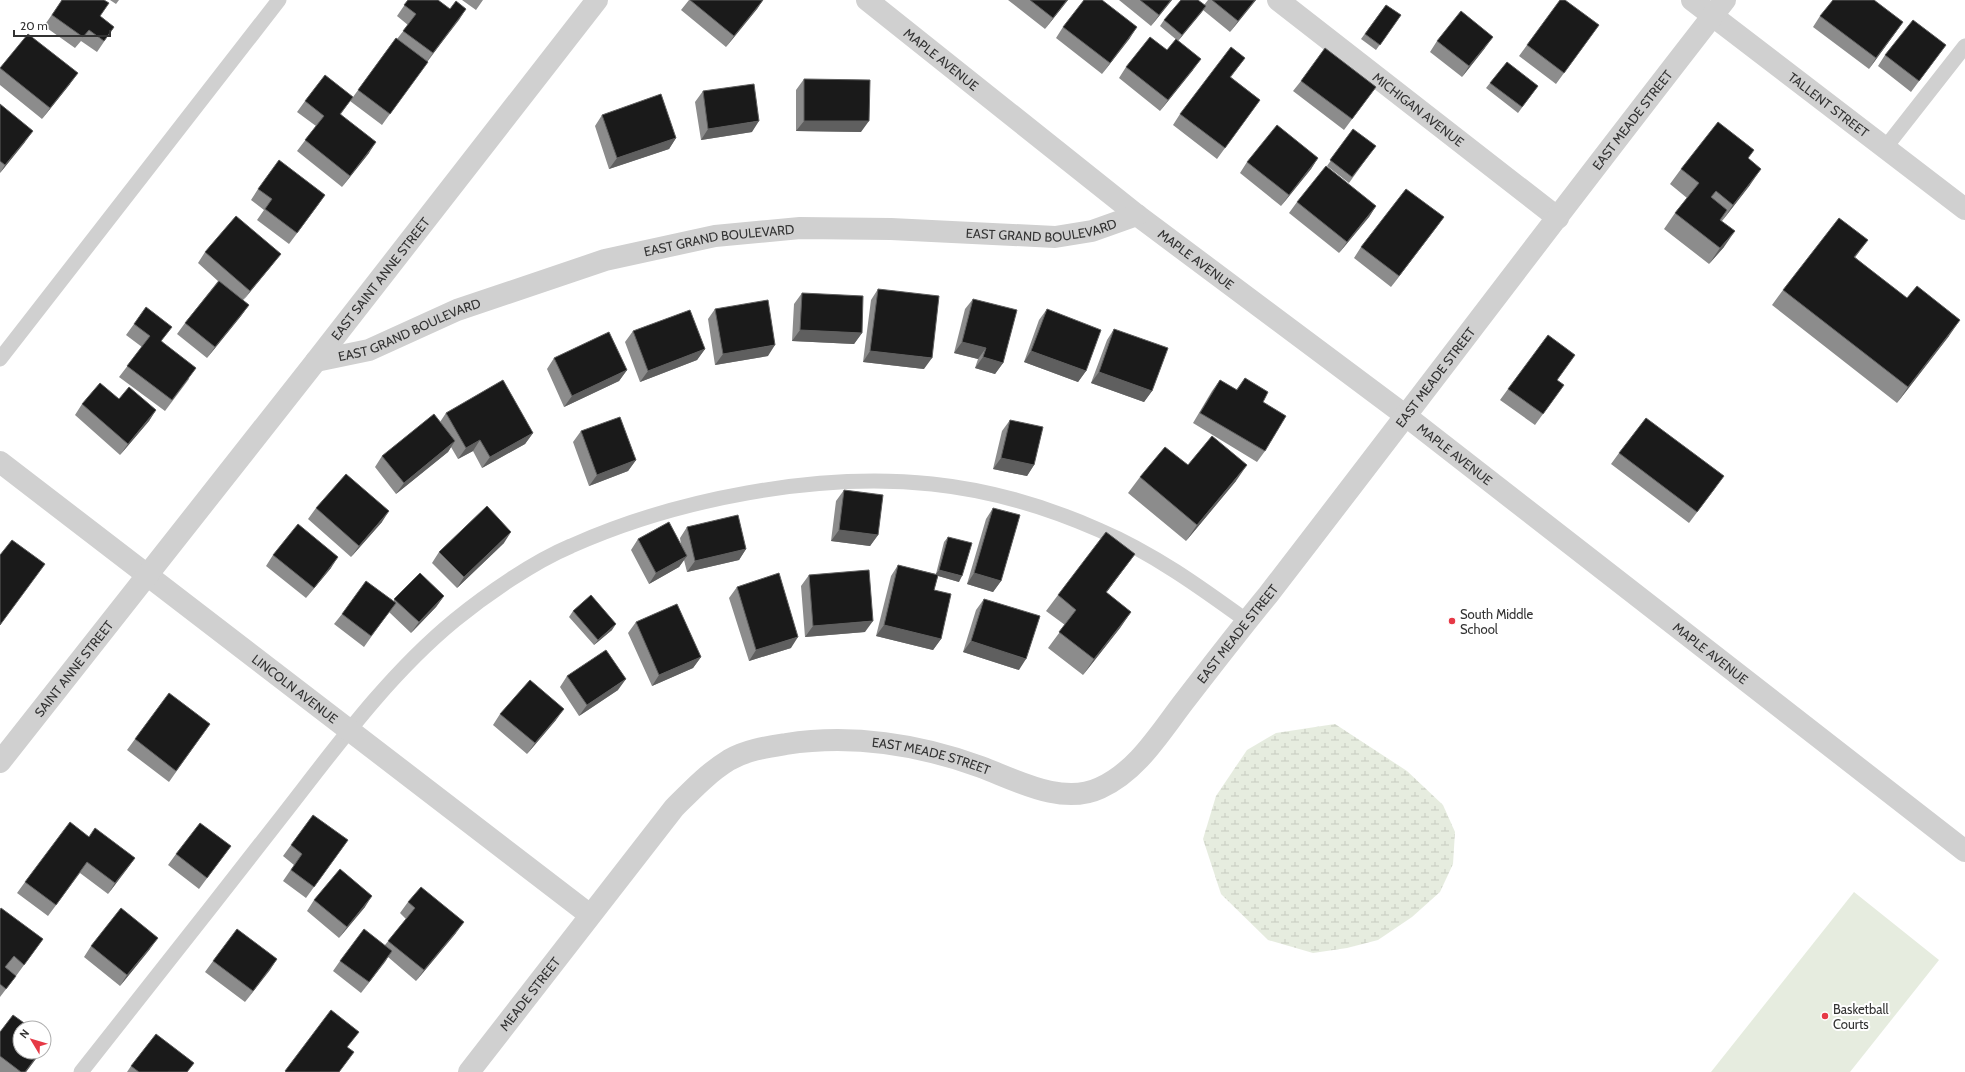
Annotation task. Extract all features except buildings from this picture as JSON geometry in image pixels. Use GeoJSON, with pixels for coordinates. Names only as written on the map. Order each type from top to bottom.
{"type":"FeatureCollection","features":[{"type":"Feature","properties":{"kind":"street","name":"EAST SAINT ANNE STREET"},"geometry":{"type":"LineString","coordinates":[[147,575],[597,0]]}},
{"type":"Feature","properties":{"kind":"street","name":"MAPLE AVENUE"},"geometry":{"type":"LineString","coordinates":[[867,0],[1137,215],[1406,416],[1965,851]]}},
{"type":"Feature","properties":{"kind":"street","name":"MICHIGAN AVENUE"},"geometry":{"type":"LineString","coordinates":[[1278,0],[1558,218]]}},
{"type":"Feature","properties":{"kind":"street","name":"TALLENT STREET"},"geometry":{"type":"LineString","coordinates":[[1692,0],[1719,8],[1885,148],[1965,209]]}},
{"type":"Feature","properties":{"kind":"street","name":"EAST MEADE STREET"},"geometry":{"type":"LineString","coordinates":[[590,915],[674,808],[703,778],[732,758],[766,747],[814,739],[874,742],[917,748],[956,758],[1034,788],[1053,793],[1096,790],[1119,778],[1145,752],[1406,416],[1719,8]]}},
{"type":"Feature","properties":{"kind":"street","name":"EAST GRAND BOULEVARD"},"geometry":{"type":"LineString","coordinates":[[316,361],[369,350],[457,310],[605,260],[715,236],[808,228],[891,229],[1055,237],[1092,231],[1137,215]]}},
{"type":"Feature","properties":{"kind":"street","name":"LINCOLN AVENUE"},"geometry":{"type":"LineString","coordinates":[[0,462],[590,915]]}},
{"type":"Feature","properties":{"kind":"street","name":"SAINT ANNE STREET"},"geometry":{"type":"LineString","coordinates":[[0,762],[147,575]]}},
{"type":"Feature","properties":{"kind":"street","name":"MEADE STREET"},"geometry":{"type":"LineString","coordinates":[[469,1072],[590,915]]}},
{"type":"Feature","properties":{"kind":"lane"},"geometry":{"type":"LineString","coordinates":[[0,360],[279,0]]}},
{"type":"Feature","properties":{"kind":"lane"},"geometry":{"type":"LineString","coordinates":[[1885,148],[1965,46]]}},
{"type":"Feature","properties":{"kind":"lane"},"geometry":{"type":"LineString","coordinates":[[81,1072],[349,730],[399,673],[454,621],[507,582],[568,547],[628,523],[701,503],[816,483],[930,484],[986,492],[1045,509],[1100,530],[1153,557],[1185,577],[1247,621]]}},
{"type":"Feature","properties":{"kind":"green space"},"geometry":{"type":"Polygon","coordinates":[[[1335,724],[1407,771],[1443,805],[1455,832],[1453,864],[1440,892],[1412,917],[1378,940],[1347,948],[1313,953],[1268,940],[1221,894],[1203,839],[1216,796],[1247,750],[1276,733],[1335,724]]]}},
{"type":"Feature","properties":{"kind":"green space","name":"Basketball Courts"},"geometry":{"type":"Polygon","coordinates":[[[1854,892],[1939,960],[1850,1072],[1711,1072],[1854,892]]]}},
{"type":"Feature","properties":{"kind":"place","name":"South Middle School"},"geometry":{"type":"Point","coordinates":[1452,621]}},
{"type":"Feature","properties":{"kind":"place","name":"Basketball Courts"},"geometry":{"type":"Point","coordinates":[1825,1016]}}]}
